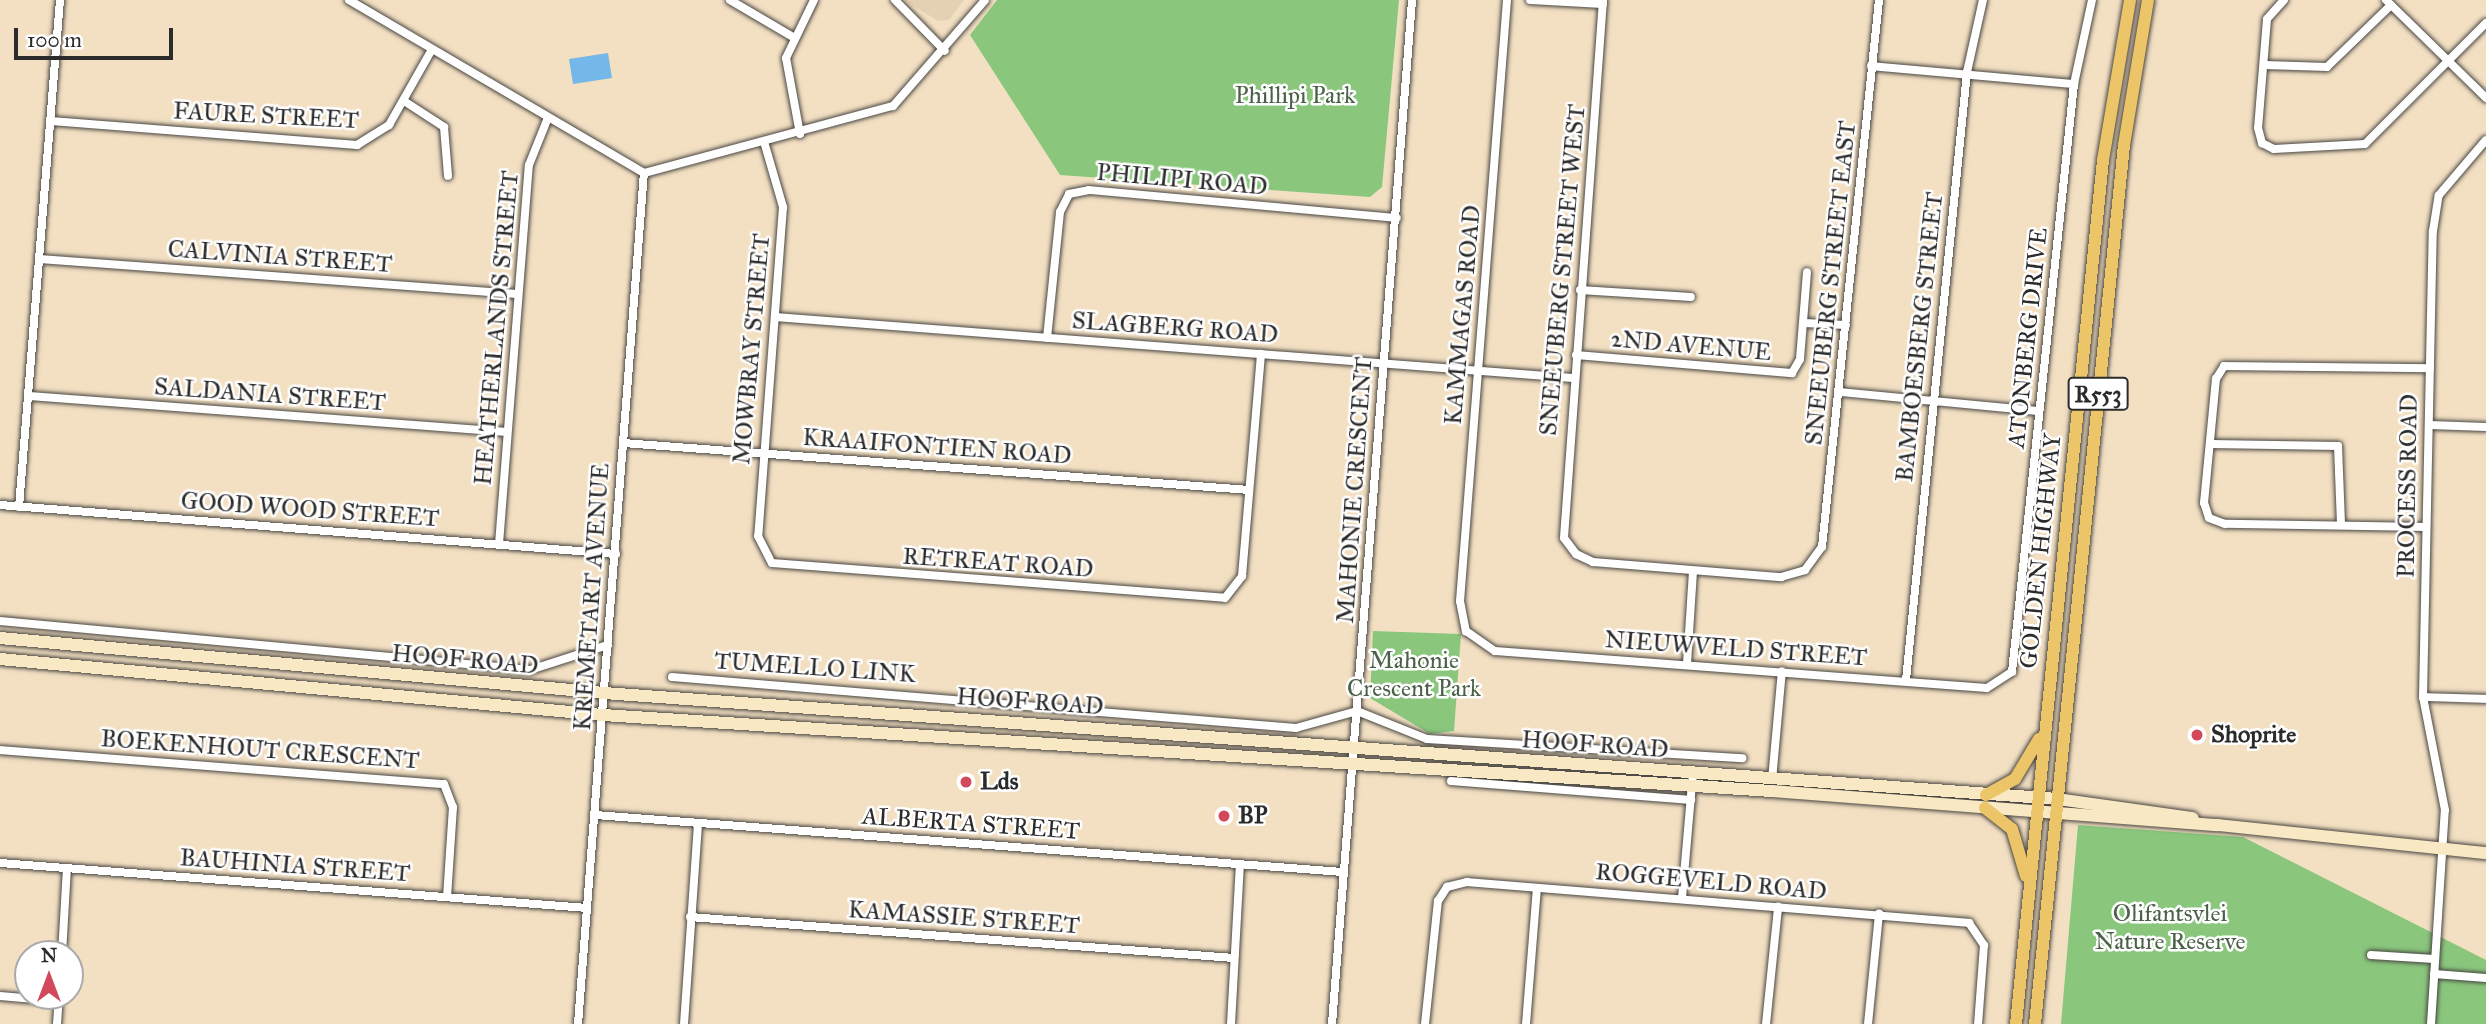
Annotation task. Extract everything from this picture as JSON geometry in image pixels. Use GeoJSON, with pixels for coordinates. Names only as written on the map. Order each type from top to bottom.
{"type":"FeatureCollection","features":[{"type":"Feature","properties":{"kind":"main road","name":"GOLDEN HIGHWAY"},"geometry":{"type":"LineString","coordinates":[[2016,1024],[2043,727],[2102,172],[2130,0]]}},
{"type":"Feature","properties":{"kind":"main road","name":"GOLDEN HIGHWAY"},"geometry":{"type":"LineString","coordinates":[[2035,1024],[2124,145],[2148,0]]}},
{"type":"Feature","properties":{"kind":"main road","name":"HOOF ROAD"},"geometry":{"type":"LineString","coordinates":[[0,638],[604,693],[1693,772],[1772,784],[2038,804],[2486,853]]}},
{"type":"Feature","properties":{"kind":"main road","name":"HOOF ROAD"},"geometry":{"type":"LineString","coordinates":[[0,659],[603,715],[1352,768],[1692,786],[1772,784]]}},
{"type":"Feature","properties":{"kind":"main road"},"geometry":{"type":"LineString","coordinates":[[2028,887],[2012,829],[1985,801],[2023,770],[2043,727]]}},
{"type":"Feature","properties":{"kind":"street"},"geometry":{"type":"LineString","coordinates":[[19,507],[60,0]]}},
{"type":"Feature","properties":{"kind":"street"},"geometry":{"type":"LineString","coordinates":[[349,0],[547,120],[644,173],[765,145],[893,106],[945,51],[985,0]]}},
{"type":"Feature","properties":{"kind":"street"},"geometry":{"type":"LineString","coordinates":[[730,0],[793,37]]}},
{"type":"Feature","properties":{"kind":"street"},"geometry":{"type":"LineString","coordinates":[[800,134],[786,72],[793,37],[814,0]]}},
{"type":"Feature","properties":{"kind":"street"},"geometry":{"type":"LineString","coordinates":[[895,0],[945,51]]}},
{"type":"Feature","properties":{"kind":"street","name":"MAHONIE CRESCENT"},"geometry":{"type":"LineString","coordinates":[[1332,1024],[1412,0]]}},
{"type":"Feature","properties":{"kind":"street","name":"KAMMAGAS ROAD"},"geometry":{"type":"LineString","coordinates":[[1466,631],[1460,601],[1507,0]]}},
{"type":"Feature","properties":{"kind":"street"},"geometry":{"type":"LineString","coordinates":[[1530,0],[1603,2]]}},
{"type":"Feature","properties":{"kind":"street","name":"SNEEUBERG STREET EAST"},"geometry":{"type":"LineString","coordinates":[[1693,571],[1790,576],[1811,565],[1824,539],[1879,0]]}},
{"type":"Feature","properties":{"kind":"street","name":"BAMBOESBERG STREET"},"geometry":{"type":"LineString","coordinates":[[1906,680],[1967,72],[1983,0]]}},
{"type":"Feature","properties":{"kind":"street","name":"ATONBERG DRIVE"},"geometry":{"type":"LineString","coordinates":[[2007,679],[2074,84],[2092,0]]}},
{"type":"Feature","properties":{"kind":"street"},"geometry":{"type":"LineString","coordinates":[[2284,0],[2268,16],[2259,128],[2264,146],[2344,149],[2367,142],[2486,23]]}},
{"type":"Feature","properties":{"kind":"street","name":"SNEEUBERG STREET WEST"},"geometry":{"type":"LineString","coordinates":[[1603,2],[1562,520],[1566,543],[1593,562],[1693,571]]}},
{"type":"Feature","properties":{"kind":"street"},"geometry":{"type":"LineString","coordinates":[[2264,65],[2327,67],[2388,2],[2486,98]]}},
{"type":"Feature","properties":{"kind":"street","name":"FAURE STREET"},"geometry":{"type":"LineString","coordinates":[[51,121],[357,145],[380,134],[404,101],[431,51]]}},
{"type":"Feature","properties":{"kind":"street"},"geometry":{"type":"LineString","coordinates":[[1871,65],[2074,84]]}},
{"type":"Feature","properties":{"kind":"street"},"geometry":{"type":"LineString","coordinates":[[404,101],[444,127],[448,176]]}},
{"type":"Feature","properties":{"kind":"street","name":"HEATHERLANDS STREET"},"geometry":{"type":"LineString","coordinates":[[499,544],[517,294],[531,153],[547,120]]}},
{"type":"Feature","properties":{"kind":"street","name":"PROCESS ROAD"},"geometry":{"type":"LineString","coordinates":[[2431,1024],[2444,793],[2423,697],[2435,206],[2486,140]]}},
{"type":"Feature","properties":{"kind":"street","name":"MOWBRAY STREET"},"geometry":{"type":"LineString","coordinates":[[764,558],[758,536],[762,453],[783,207],[765,145]]}},
{"type":"Feature","properties":{"kind":"street","name":"KREMETART AVENUE"},"geometry":{"type":"LineString","coordinates":[[578,1024],[644,173]]}},
{"type":"Feature","properties":{"kind":"street","name":"PHILIPI ROAD"},"geometry":{"type":"LineString","coordinates":[[1047,338],[1060,212],[1069,194],[1089,190],[1396,218]]}},
{"type":"Feature","properties":{"kind":"street","name":"CALVINIA STREET"},"geometry":{"type":"LineString","coordinates":[[40,260],[517,294]]}},
{"type":"Feature","properties":{"kind":"street","name":"2ND AVENUE"},"geometry":{"type":"LineString","coordinates":[[1576,355],[1788,374],[1799,365],[1807,272]]}},
{"type":"Feature","properties":{"kind":"street"},"geometry":{"type":"LineString","coordinates":[[1580,290],[1690,297]]}},
{"type":"Feature","properties":{"kind":"street","name":"SLAGBERG ROAD"},"geometry":{"type":"LineString","coordinates":[[775,317],[1573,378]]}},
{"type":"Feature","properties":{"kind":"street","name":"2ND AVENUE"},"geometry":{"type":"LineString","coordinates":[[1804,323],[1846,325]]}},
{"type":"Feature","properties":{"kind":"street"},"geometry":{"type":"LineString","coordinates":[[1249,490],[1261,354]]}},
{"type":"Feature","properties":{"kind":"street"},"geometry":{"type":"LineString","coordinates":[[2426,527],[2341,523],[2225,524],[2209,519],[2204,503],[2216,379],[2224,366],[2430,368]]}},
{"type":"Feature","properties":{"kind":"street"},"geometry":{"type":"LineString","coordinates":[[1840,392],[2039,411]]}},
{"type":"Feature","properties":{"kind":"street","name":"SALDANIA STREET"},"geometry":{"type":"LineString","coordinates":[[30,396],[507,432]]}},
{"type":"Feature","properties":{"kind":"street"},"geometry":{"type":"LineString","coordinates":[[2430,425],[2486,427]]}},
{"type":"Feature","properties":{"kind":"street","name":"KRAAIFONTIEN ROAD"},"geometry":{"type":"LineString","coordinates":[[623,443],[1249,490]]}},
{"type":"Feature","properties":{"kind":"street"},"geometry":{"type":"LineString","coordinates":[[2211,444],[2338,446],[2341,523]]}},
{"type":"Feature","properties":{"kind":"street","name":"RETREAT ROAD"},"geometry":{"type":"LineString","coordinates":[[764,558],[797,568],[1230,596],[1242,576],[1249,490]]}},
{"type":"Feature","properties":{"kind":"street","name":"GOOD WOOD STREET"},"geometry":{"type":"LineString","coordinates":[[0,505],[616,554]]}},
{"type":"Feature","properties":{"kind":"street"},"geometry":{"type":"LineString","coordinates":[[1687,664],[1693,571]]}},
{"type":"Feature","properties":{"kind":"street"},"geometry":{"type":"LineString","coordinates":[[0,621],[530,670],[608,645]]}},
{"type":"Feature","properties":{"kind":"street","name":"NIEUWVELD STREET"},"geometry":{"type":"LineString","coordinates":[[1466,631],[1495,651],[1989,688],[2007,679]]}},
{"type":"Feature","properties":{"kind":"street"},"geometry":{"type":"LineString","coordinates":[[1772,784],[1782,671]]}},
{"type":"Feature","properties":{"kind":"street","name":"TUMELLO LINK"},"geometry":{"type":"LineString","coordinates":[[672,677],[1296,729],[1357,711]]}},
{"type":"Feature","properties":{"kind":"street"},"geometry":{"type":"LineString","coordinates":[[2423,697],[2486,699]]}},
{"type":"Feature","properties":{"kind":"street"},"geometry":{"type":"LineString","coordinates":[[1357,711],[1427,739],[1742,758]]}},
{"type":"Feature","properties":{"kind":"street","name":"BOEKENHOUT CRESCENT"},"geometry":{"type":"LineString","coordinates":[[0,750],[444,784],[453,807],[447,898]]}},
{"type":"Feature","properties":{"kind":"street"},"geometry":{"type":"LineString","coordinates":[[1682,898],[1693,772]]}},
{"type":"Feature","properties":{"kind":"street"},"geometry":{"type":"LineString","coordinates":[[1451,781],[1691,800]]}},
{"type":"Feature","properties":{"kind":"street","name":"ALBERTA STREET"},"geometry":{"type":"LineString","coordinates":[[595,815],[1343,872]]}},
{"type":"Feature","properties":{"kind":"street"},"geometry":{"type":"LineString","coordinates":[[684,1024],[698,822]]}},
{"type":"Feature","properties":{"kind":"street","name":"BAUHINIA STREET"},"geometry":{"type":"LineString","coordinates":[[0,863],[587,908]]}},
{"type":"Feature","properties":{"kind":"street"},"geometry":{"type":"LineString","coordinates":[[1231,1024],[1240,864]]}},
{"type":"Feature","properties":{"kind":"street"},"geometry":{"type":"LineString","coordinates":[[63,940],[68,868]]}},
{"type":"Feature","properties":{"kind":"street","name":"ROGGEVELD ROAD"},"geometry":{"type":"LineString","coordinates":[[1425,1024],[1434,920],[1443,891],[1467,882],[1879,914],[1976,927],[1984,945],[1978,1024]]}},
{"type":"Feature","properties":{"kind":"street"},"geometry":{"type":"LineString","coordinates":[[1526,1024],[1537,888]]}},
{"type":"Feature","properties":{"kind":"street"},"geometry":{"type":"LineString","coordinates":[[1766,1024],[1778,907]]}},
{"type":"Feature","properties":{"kind":"street"},"geometry":{"type":"LineString","coordinates":[[1868,1024],[1879,914]]}},
{"type":"Feature","properties":{"kind":"street","name":"KAMASSIE STREET"},"geometry":{"type":"LineString","coordinates":[[690,917],[1234,958]]}},
{"type":"Feature","properties":{"kind":"street"},"geometry":{"type":"LineString","coordinates":[[2371,955],[2434,959]]}},
{"type":"Feature","properties":{"kind":"street"},"geometry":{"type":"LineString","coordinates":[[2434,974],[2486,978]]}},
{"type":"Feature","properties":{"kind":"shaded area"},"geometry":{"type":"Polygon","coordinates":[[[904,0],[964,0],[949,20],[938,21],[904,0]]]}},
{"type":"Feature","properties":{"kind":"green space","name":"Phillipi Park"},"geometry":{"type":"Polygon","coordinates":[[[997,0],[1399,0],[1382,187],[1370,197],[1060,175],[970,35],[997,0]]]}},
{"type":"Feature","properties":{"kind":"green space","name":"Mahonie Crescent Park"},"geometry":{"type":"Polygon","coordinates":[[[1373,631],[1461,634],[1454,731],[1430,734],[1370,698],[1373,631]]]}},
{"type":"Feature","properties":{"kind":"green space","name":"Olifantsvlei Nature Reserve"},"geometry":{"type":"Polygon","coordinates":[[[2078,825],[2243,837],[2486,960],[2486,1024],[2061,1024],[2078,825]]]}},
{"type":"Feature","properties":{"kind":"water"},"geometry":{"type":"Polygon","coordinates":[[[608,53],[612,78],[573,84],[569,59],[608,53]]]}},
{"type":"Feature","properties":{"kind":"place","name":"Shoprite"},"geometry":{"type":"Point","coordinates":[2197,735]}},
{"type":"Feature","properties":{"kind":"place","name":"Lds"},"geometry":{"type":"Point","coordinates":[966,782]}},
{"type":"Feature","properties":{"kind":"place","name":"BP"},"geometry":{"type":"Point","coordinates":[1224,816]}}]}
